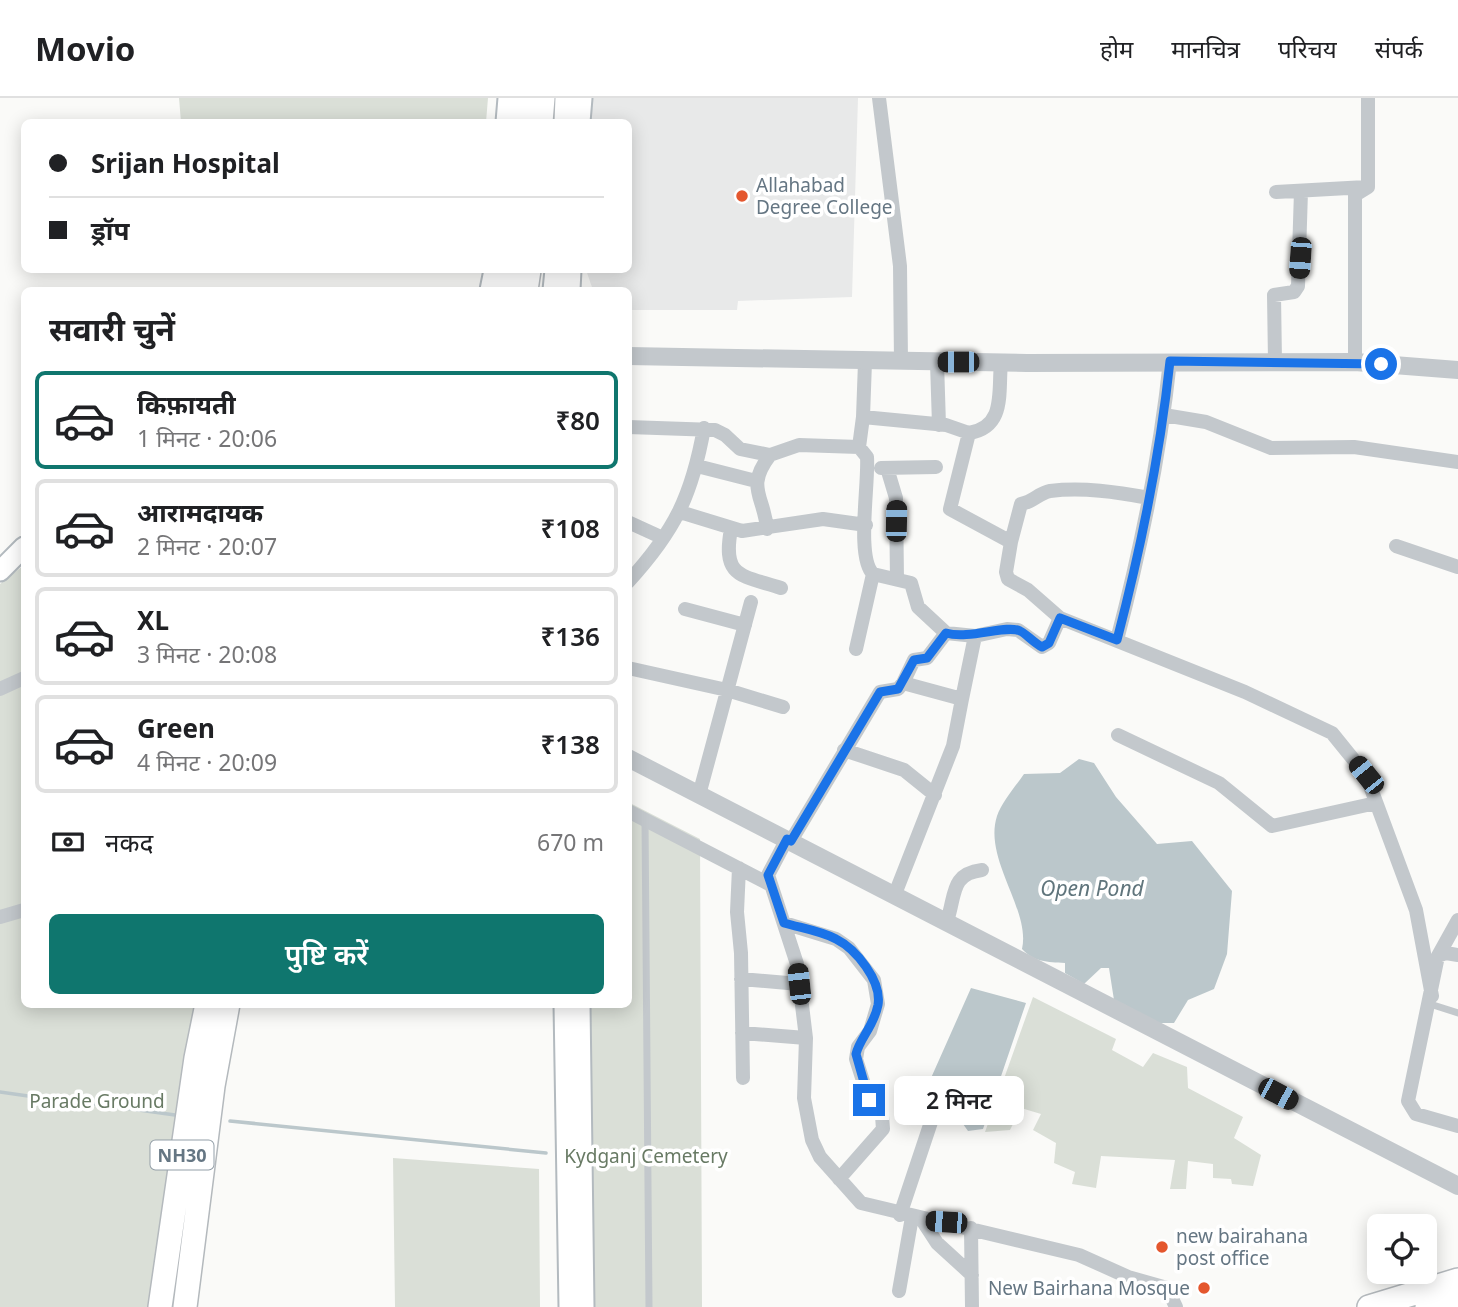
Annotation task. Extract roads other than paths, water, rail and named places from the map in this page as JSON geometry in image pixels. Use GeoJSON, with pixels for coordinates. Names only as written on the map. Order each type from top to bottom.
{"type":"FeatureCollection","features":[{"type":"Feature","properties":{"kind":"main road"},"geometry":{"type":"LineString","coordinates":[[506,119],[508,98]]}},
{"type":"Feature","properties":{"kind":"main road"},"geometry":{"type":"LineString","coordinates":[[520,119],[522,98]]}},
{"type":"Feature","properties":{"kind":"main road"},"geometry":{"type":"LineString","coordinates":[[541,119],[543,98]]}},
{"type":"Feature","properties":{"kind":"main road"},"geometry":{"type":"LineString","coordinates":[[564,119],[565,98]]}},
{"type":"Feature","properties":{"kind":"main road"},"geometry":{"type":"LineString","coordinates":[[580,119],[582,98]]}},
{"type":"Feature","properties":{"kind":"main road"},"geometry":{"type":"LineString","coordinates":[[0,570],[21,550]]}},
{"type":"Feature","properties":{"kind":"main road","name":"NH30"},"geometry":{"type":"LineString","coordinates":[[160,1307],[196,1058],[206,1008]]}},
{"type":"Feature","properties":{"kind":"main road","name":"NH30"},"geometry":{"type":"LineString","coordinates":[[185,1307],[213,1086],[227,1008]]}},
{"type":"Feature","properties":{"kind":"main road"},"geometry":{"type":"LineString","coordinates":[[564,1008],[569,1307]]}},
{"type":"Feature","properties":{"kind":"main road"},"geometry":{"type":"LineString","coordinates":[[580,1008],[584,1307]]}},
{"type":"Feature","properties":{"kind":"main road"},"geometry":{"type":"LineString","coordinates":[[1369,1307],[1458,1280]]}},
{"type":"Feature","properties":{"kind":"main road"},"geometry":{"type":"LineString","coordinates":[[1427,1307],[1458,1298]]}},
{"type":"Feature","properties":{"kind":"street"},"geometry":{"type":"LineString","coordinates":[[879,98],[900,266],[901,362]]}},
{"type":"Feature","properties":{"kind":"street"},"geometry":{"type":"LineString","coordinates":[[1368,98],[1368,187]]}},
{"type":"Feature","properties":{"kind":"street"},"geometry":{"type":"LineString","coordinates":[[1276,192],[1368,187]]}},
{"type":"Feature","properties":{"kind":"street"},"geometry":{"type":"LineString","coordinates":[[1355,362],[1354,195],[1368,187]]}},
{"type":"Feature","properties":{"kind":"street"},"geometry":{"type":"LineString","coordinates":[[1275,362],[1274,295],[1294,292],[1298,286],[1301,191]]}},
{"type":"Feature","properties":{"kind":"street"},"geometry":{"type":"LineString","coordinates":[[632,356],[865,362],[1355,362],[1458,370]]}},
{"type":"Feature","properties":{"kind":"street"},"geometry":{"type":"LineString","coordinates":[[1117,640],[1149,498],[1164,415],[1170,361]]}},
{"type":"Feature","properties":{"kind":"street"},"geometry":{"type":"LineString","coordinates":[[859,447],[865,362]]}},
{"type":"Feature","properties":{"kind":"street"},"geometry":{"type":"LineString","coordinates":[[937,362],[939,425]]}},
{"type":"Feature","properties":{"kind":"street"},"geometry":{"type":"LineString","coordinates":[[863,417],[939,425],[969,433],[986,427],[998,414],[1001,363]]}},
{"type":"Feature","properties":{"kind":"street"},"geometry":{"type":"LineString","coordinates":[[1164,415],[1219,426],[1271,448],[1354,447],[1458,462]]}},
{"type":"Feature","properties":{"kind":"street"},"geometry":{"type":"LineString","coordinates":[[632,427],[664,430],[704,428],[721,431],[740,449],[770,456],[799,444],[859,447],[866,453],[868,565],[873,574],[856,649]]}},
{"type":"Feature","properties":{"kind":"street"},"geometry":{"type":"LineString","coordinates":[[632,577],[680,512],[697,466],[704,428]]}},
{"type":"Feature","properties":{"kind":"street"},"geometry":{"type":"LineString","coordinates":[[969,433],[950,509],[1011,542]]}},
{"type":"Feature","properties":{"kind":"street"},"geometry":{"type":"LineString","coordinates":[[767,529],[756,481],[770,456]]}},
{"type":"Feature","properties":{"kind":"street"},"geometry":{"type":"LineString","coordinates":[[697,466],[756,481]]}},
{"type":"Feature","properties":{"kind":"street"},"geometry":{"type":"LineString","coordinates":[[868,468],[936,467]]}},
{"type":"Feature","properties":{"kind":"street"},"geometry":{"type":"LineString","coordinates":[[887,468],[896,498],[897,579]]}},
{"type":"Feature","properties":{"kind":"street"},"geometry":{"type":"LineString","coordinates":[[1149,498],[1081,490],[1043,493],[1030,503],[1021,504],[1011,542],[1006,572],[1008,579],[1028,590],[1060,618],[1245,692],[1332,733],[1366,775],[1416,910],[1431,1000]]}},
{"type":"Feature","properties":{"kind":"street"},"geometry":{"type":"LineString","coordinates":[[680,512],[731,529],[767,529],[823,519],[866,525]]}},
{"type":"Feature","properties":{"kind":"street"},"geometry":{"type":"LineString","coordinates":[[632,524],[663,538]]}},
{"type":"Feature","properties":{"kind":"street"},"geometry":{"type":"LineString","coordinates":[[731,529],[727,548],[730,566],[738,574],[782,588]]}},
{"type":"Feature","properties":{"kind":"street"},"geometry":{"type":"LineString","coordinates":[[1396,546],[1458,566]]}},
{"type":"Feature","properties":{"kind":"street"},"geometry":{"type":"LineString","coordinates":[[873,574],[914,586],[918,607],[946,633],[975,636],[1007,629],[1018,630],[1042,647],[1049,643],[1060,618]]}},
{"type":"Feature","properties":{"kind":"street"},"geometry":{"type":"LineString","coordinates":[[699,796],[751,602]]}},
{"type":"Feature","properties":{"kind":"street"},"geometry":{"type":"LineString","coordinates":[[685,609],[745,625]]}},
{"type":"Feature","properties":{"kind":"street"},"geometry":{"type":"LineString","coordinates":[[946,633],[927,658],[914,660],[898,689],[880,692],[770,875],[797,964],[806,1038],[806,1119],[820,1157],[861,1203],[1079,1255],[1128,1277],[1167,1289],[1176,1307]]}},
{"type":"Feature","properties":{"kind":"street"},"geometry":{"type":"LineString","coordinates":[[895,894],[953,746],[975,636]]}},
{"type":"Feature","properties":{"kind":"street"},"geometry":{"type":"LineString","coordinates":[[632,669],[727,690],[783,707]]}},
{"type":"Feature","properties":{"kind":"street"},"geometry":{"type":"LineString","coordinates":[[0,689],[21,679]]}},
{"type":"Feature","properties":{"kind":"street"},"geometry":{"type":"LineString","coordinates":[[903,683],[962,699]]}},
{"type":"Feature","properties":{"kind":"street"},"geometry":{"type":"LineString","coordinates":[[1118,735],[1219,783],[1272,826],[1376,803]]}},
{"type":"Feature","properties":{"kind":"street"},"geometry":{"type":"LineString","coordinates":[[844,750],[904,770],[935,795]]}},
{"type":"Feature","properties":{"kind":"street"},"geometry":{"type":"LineString","coordinates":[[632,760],[1458,1186]]}},
{"type":"Feature","properties":{"kind":"street"},"geometry":{"type":"LineString","coordinates":[[632,813],[738,868],[770,875]]}},
{"type":"Feature","properties":{"kind":"street"},"geometry":{"type":"LineString","coordinates":[[738,868],[743,1078]]}},
{"type":"Feature","properties":{"kind":"street"},"geometry":{"type":"LineString","coordinates":[[947,921],[959,879],[968,872],[982,870]]}},
{"type":"Feature","properties":{"kind":"street"},"geometry":{"type":"LineString","coordinates":[[0,917],[21,911]]}},
{"type":"Feature","properties":{"kind":"street"},"geometry":{"type":"LineString","coordinates":[[1458,920],[1438,956],[1408,1101],[1416,1114],[1458,1126]]}},
{"type":"Feature","properties":{"kind":"street"},"geometry":{"type":"LineString","coordinates":[[784,923],[836,939],[849,948],[878,989],[878,1003],[870,1031],[858,1047],[856,1059],[869,1100],[882,1116],[883,1129],[839,1179]]}},
{"type":"Feature","properties":{"kind":"street"},"geometry":{"type":"LineString","coordinates":[[1438,956],[1446,953],[1458,956]]}},
{"type":"Feature","properties":{"kind":"street"},"geometry":{"type":"LineString","coordinates":[[741,979],[799,984]]}},
{"type":"Feature","properties":{"kind":"street"},"geometry":{"type":"LineString","coordinates":[[742,1033],[806,1038]]}},
{"type":"Feature","properties":{"kind":"street"},"geometry":{"type":"LineString","coordinates":[[899,1291],[936,1107]]}},
{"type":"Feature","properties":{"kind":"street"},"geometry":{"type":"LineString","coordinates":[[912,1217],[972,1275]]}},
{"type":"Feature","properties":{"kind":"street"},"geometry":{"type":"LineString","coordinates":[[971,1228],[972,1307]]}},
{"type":"Feature","properties":{"kind":"lane"},"geometry":{"type":"LineString","coordinates":[[645,819],[649,1307]]}},
{"type":"Feature","properties":{"kind":"lane"},"geometry":{"type":"LineString","coordinates":[[1431,1000],[1458,1013]]}},
{"type":"Feature","properties":{"kind":"water","name":"Open Pond"},"geometry":{"type":"Polygon","coordinates":[[[1079,759],[1094,763],[1116,797],[1157,844],[1192,841],[1232,891],[1227,954],[1214,989],[1188,1000],[1174,1023],[1155,1023],[1114,1000],[1109,968],[1101,968],[1084,984],[1065,973],[1065,963],[1036,959],[1022,949],[1020,918],[996,849],[994,832],[997,816],[1024,774],[1060,773],[1079,759]]]}},
{"type":"Feature","properties":{"kind":"water"},"geometry":{"type":"Polygon","coordinates":[[[971,988],[1026,1003],[983,1129],[968,1131],[958,1117],[954,1094],[931,1078],[971,988]]]}},
{"type":"Feature","properties":{"kind":"waterway"},"geometry":{"type":"LineString","coordinates":[[0,1092],[28,1096]]}},
{"type":"Feature","properties":{"kind":"waterway"},"geometry":{"type":"LineString","coordinates":[[74,1101],[175,1115]]}},
{"type":"Feature","properties":{"kind":"waterway"},"geometry":{"type":"LineString","coordinates":[[230,1121],[546,1153]]}},
{"type":"Feature","properties":{"kind":"place","name":"Allahabad Degree College"},"geometry":{"type":"Point","coordinates":[742,196]}},
{"type":"Feature","properties":{"kind":"place","name":"new bairahana post office"},"geometry":{"type":"Point","coordinates":[1162,1247]}},
{"type":"Feature","properties":{"kind":"place","name":"New Bairhana Mosque"},"geometry":{"type":"Point","coordinates":[1204,1288]}},
{"type":"Feature","properties":{"kind":"park label","name":"Parade Ground"},"geometry":{"type":"Point","coordinates":[97,1101]}},
{"type":"Feature","properties":{"kind":"park label","name":"Kydganj Cemetery"},"geometry":{"type":"Point","coordinates":[646,1156]}}]}
